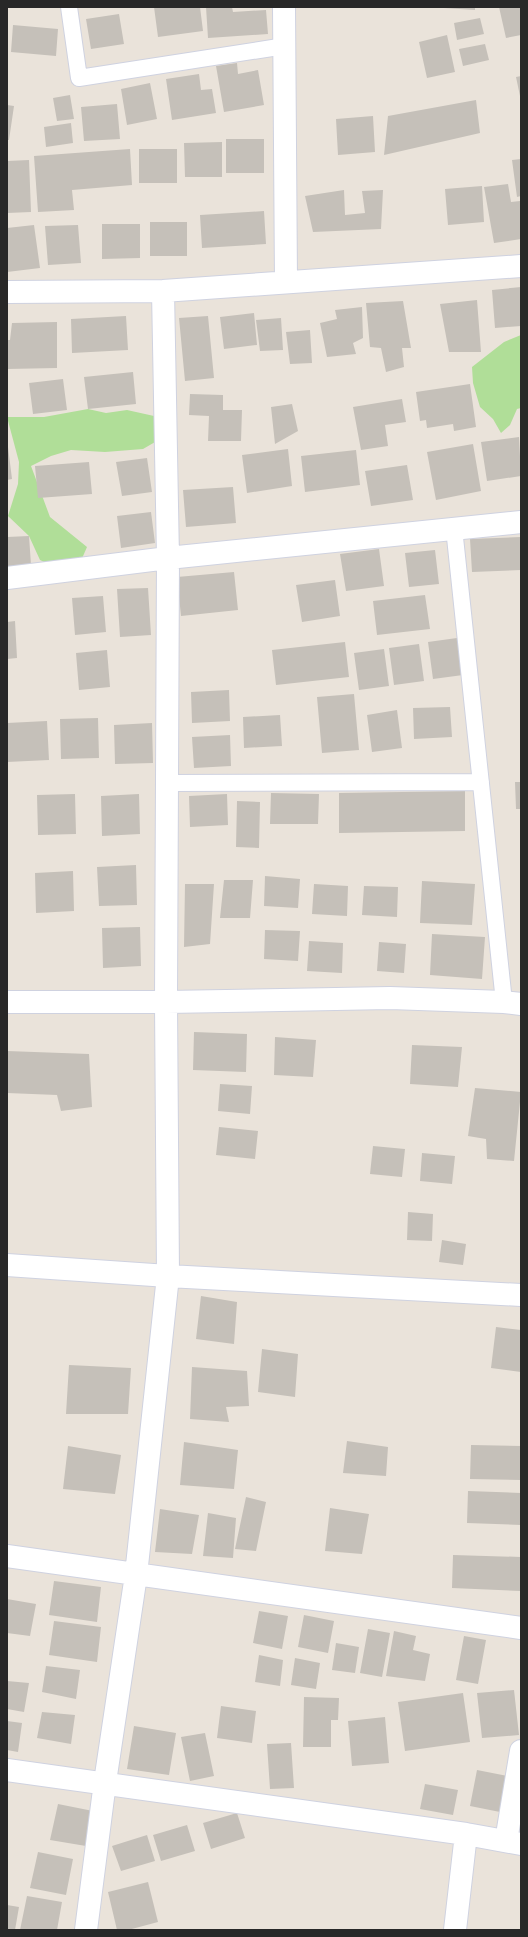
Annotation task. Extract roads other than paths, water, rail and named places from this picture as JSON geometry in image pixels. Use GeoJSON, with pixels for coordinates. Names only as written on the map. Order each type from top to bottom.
{"type":"FeatureCollection","features":[{"type":"Feature","properties":{"kind":"street"},"geometry":{"type":"LineString","coordinates":[[284,7],[286,282]]}},
{"type":"Feature","properties":{"kind":"street"},"geometry":{"type":"LineString","coordinates":[[7,292],[162,291],[521,266]]}},
{"type":"Feature","properties":{"kind":"street"},"geometry":{"type":"LineString","coordinates":[[86,1930],[105,1782],[136,1575],[168,1276],[166,1002],[168,558],[162,291]]}},
{"type":"Feature","properties":{"kind":"street"},"geometry":{"type":"LineString","coordinates":[[7,578],[168,558],[521,522]]}},
{"type":"Feature","properties":{"kind":"street"},"geometry":{"type":"LineString","coordinates":[[7,1002],[166,1002],[390,998],[513,1003]]}},
{"type":"Feature","properties":{"kind":"street"},"geometry":{"type":"LineString","coordinates":[[7,1265],[168,1276],[521,1295]]}},
{"type":"Feature","properties":{"kind":"street"},"geometry":{"type":"LineString","coordinates":[[7,1556],[521,1628]]}},
{"type":"Feature","properties":{"kind":"street"},"geometry":{"type":"LineString","coordinates":[[7,1770],[105,1782],[514,1842],[521,1751]]}},
{"type":"Feature","properties":{"kind":"street"},"geometry":{"type":"LineString","coordinates":[[455,1930],[466,1834]]}},
{"type":"Feature","properties":{"kind":"lane"},"geometry":{"type":"LineString","coordinates":[[69,7],[78,78],[285,46]]}},
{"type":"Feature","properties":{"kind":"lane"},"geometry":{"type":"LineString","coordinates":[[454,528],[481,782],[513,1003]]}},
{"type":"Feature","properties":{"kind":"lane"},"geometry":{"type":"LineString","coordinates":[[167,783],[481,782]]}}]}
